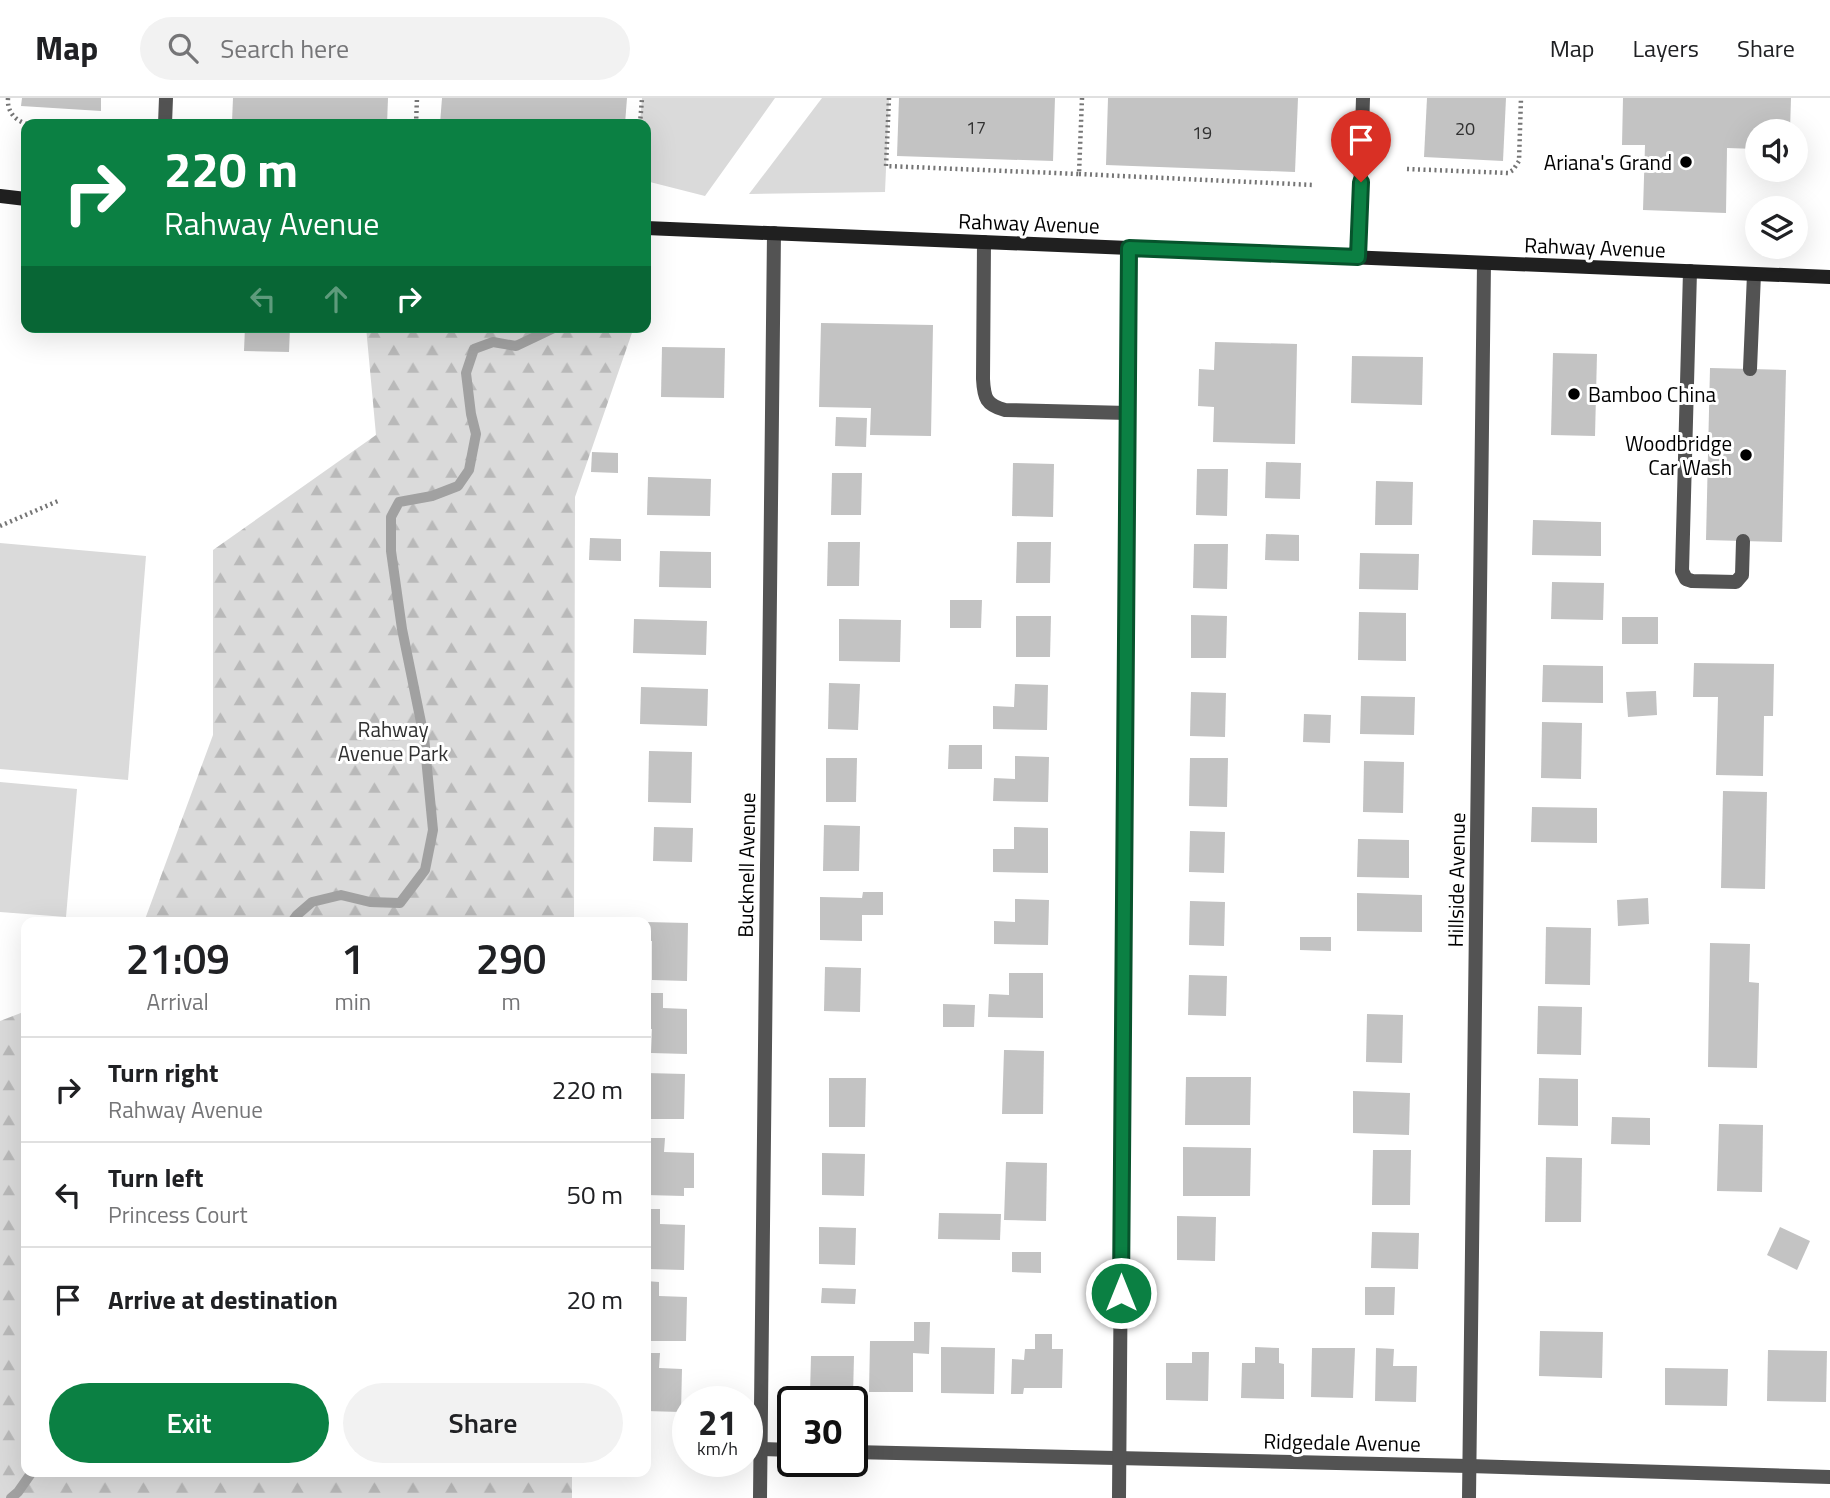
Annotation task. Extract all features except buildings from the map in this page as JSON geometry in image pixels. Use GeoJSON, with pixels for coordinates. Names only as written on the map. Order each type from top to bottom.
{"type":"FeatureCollection","features":[{"type":"Feature","properties":{"kind":"street"},"geometry":{"type":"LineString","coordinates":[[165,119],[166,98]]}},
{"type":"Feature","properties":{"kind":"street"},"geometry":{"type":"LineString","coordinates":[[1358,257],[1363,98]]}},
{"type":"Feature","properties":{"kind":"street"},"geometry":{"type":"LineString","coordinates":[[0,196],[21,198]]}},
{"type":"Feature","properties":{"kind":"street","name":"Rahway Avenue"},"geometry":{"type":"LineString","coordinates":[[651,228],[1830,277]]}},
{"type":"Feature","properties":{"kind":"street","name":"Bucknell Avenue"},"geometry":{"type":"LineString","coordinates":[[761,1386],[774,233]]}},
{"type":"Feature","properties":{"kind":"street"},"geometry":{"type":"LineString","coordinates":[[984,242],[983,393],[988,402],[1006,410],[1128,413]]}},
{"type":"Feature","properties":{"kind":"street"},"geometry":{"type":"LineString","coordinates":[[1119,1498],[1129,248]]}},
{"type":"Feature","properties":{"kind":"street","name":"Hillside Avenue"},"geometry":{"type":"LineString","coordinates":[[1469,1498],[1485,263]]}},
{"type":"Feature","properties":{"kind":"street"},"geometry":{"type":"LineString","coordinates":[[1690,271],[1682,571],[1686,579],[1737,582],[1742,575],[1743,541]]}},
{"type":"Feature","properties":{"kind":"street"},"geometry":{"type":"LineString","coordinates":[[1750,369],[1754,274]]}},
{"type":"Feature","properties":{"kind":"street","name":"Ridgedale Avenue"},"geometry":{"type":"LineString","coordinates":[[868,1451],[1830,1477]]}},
{"type":"Feature","properties":{"kind":"street","name":"Bucknell Avenue"},"geometry":{"type":"LineString","coordinates":[[760,1477],[760,1498]]}},
{"type":"Feature","properties":{"kind":"path"},"geometry":{"type":"LineString","coordinates":[[8,98],[10,112],[21,121]]}},
{"type":"Feature","properties":{"kind":"path"},"geometry":{"type":"LineString","coordinates":[[416,119],[417,98]]}},
{"type":"Feature","properties":{"kind":"path"},"geometry":{"type":"LineString","coordinates":[[640,119],[642,98]]}},
{"type":"Feature","properties":{"kind":"path"},"geometry":{"type":"LineString","coordinates":[[889,98],[887,166],[1314,185]]}},
{"type":"Feature","properties":{"kind":"path"},"geometry":{"type":"LineString","coordinates":[[1079,174],[1082,98]]}},
{"type":"Feature","properties":{"kind":"path"},"geometry":{"type":"LineString","coordinates":[[1407,169],[1508,173],[1513,170],[1518,161],[1521,98]]}},
{"type":"Feature","properties":{"kind":"path"},"geometry":{"type":"LineString","coordinates":[[0,526],[58,502]]}},
{"type":"Feature","properties":{"kind":"green space"},"geometry":{"type":"Polygon","coordinates":[[[642,98],[775,98],[705,196],[651,182],[651,119],[640,119],[642,98]]]}},
{"type":"Feature","properties":{"kind":"green space"},"geometry":{"type":"Polygon","coordinates":[[[822,98],[889,98],[885,192],[749,194],[822,98]]]}},
{"type":"Feature","properties":{"kind":"green space","name":"Rahway Avenue Park"},"geometry":{"type":"Polygon","coordinates":[[[367,333],[632,333],[575,497],[574,917],[146,917],[213,735],[213,550],[376,435],[367,333]]]}},
{"type":"Feature","properties":{"kind":"green space"},"geometry":{"type":"Polygon","coordinates":[[[0,543],[146,556],[128,780],[0,769],[0,543]]]}},
{"type":"Feature","properties":{"kind":"green space"},"geometry":{"type":"Polygon","coordinates":[[[0,782],[77,789],[66,917],[0,912],[0,782]]]}},
{"type":"Feature","properties":{"kind":"green space"},"geometry":{"type":"Polygon","coordinates":[[[21,1013],[21,1477],[572,1477],[572,1498],[0,1498],[0,1021],[21,1013]]]}},
{"type":"Feature","properties":{"kind":"waterway"},"geometry":{"type":"LineString","coordinates":[[296,917],[312,902],[341,895],[370,902],[400,903],[425,870],[433,830],[424,737],[402,629],[391,551],[391,517],[399,502],[432,496],[458,486],[469,470],[476,434],[466,373],[474,349],[493,342],[516,346],[543,333]]}},
{"type":"Feature","properties":{"kind":"waterway"},"geometry":{"type":"LineString","coordinates":[[11,1498],[28,1477]]}},
{"type":"Feature","properties":{"kind":"place","name":"Ariana's Grand"},"geometry":{"type":"Point","coordinates":[1686,162]}},
{"type":"Feature","properties":{"kind":"place","name":"Bamboo China"},"geometry":{"type":"Point","coordinates":[1574,394]}},
{"type":"Feature","properties":{"kind":"place","name":"Woodbridge Car Wash"},"geometry":{"type":"Point","coordinates":[1746,455]}},
{"type":"Feature","properties":{"kind":"route"},"geometry":{"type":"LineString","coordinates":[[1121,1293],[1129,248],[1358,257],[1361,182]]}}]}
